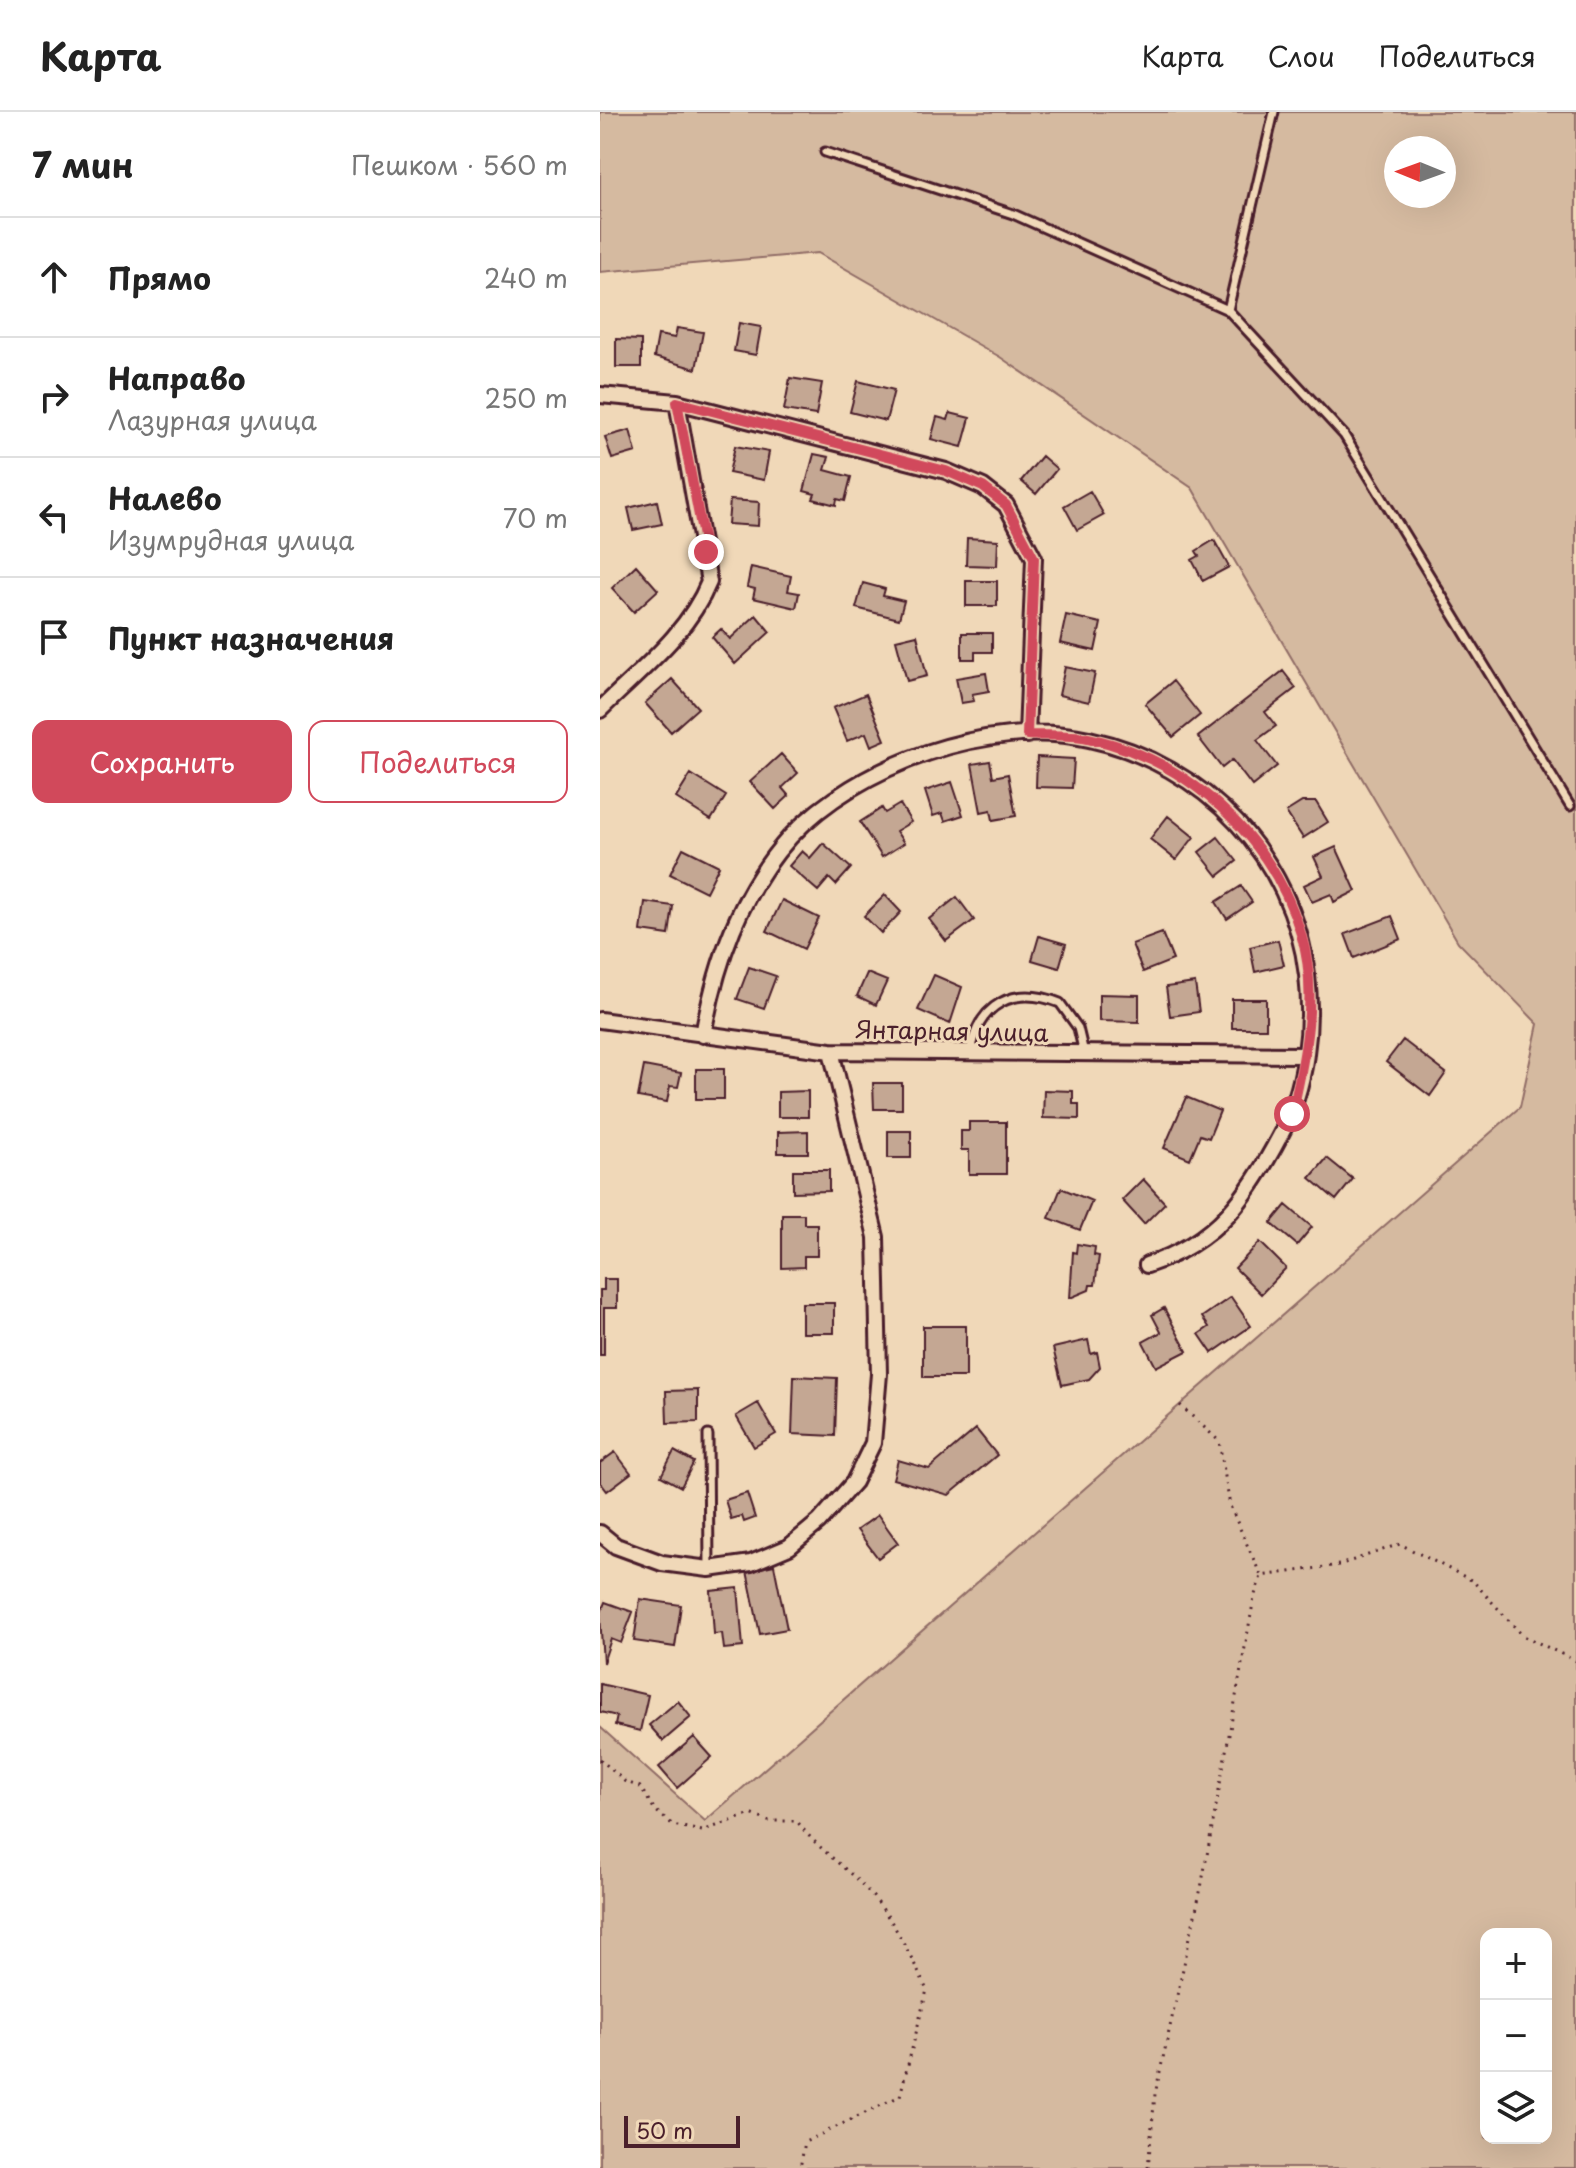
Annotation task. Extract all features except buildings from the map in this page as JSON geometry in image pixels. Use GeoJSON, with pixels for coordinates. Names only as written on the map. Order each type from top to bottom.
{"type":"FeatureCollection","features":[{"type":"Feature","properties":{"kind":"street"},"geometry":{"type":"LineString","coordinates":[[600,395],[677,402],[946,471],[983,487],[1006,505],[1034,558],[1027,735]]}},
{"type":"Feature","properties":{"kind":"street"},"geometry":{"type":"LineString","coordinates":[[600,710],[683,627],[700,603],[709,582],[677,402]]}},
{"type":"Feature","properties":{"kind":"street"},"geometry":{"type":"LineString","coordinates":[[703,1035],[726,943],[754,883],[791,836],[841,793],[896,763],[961,743],[1027,735],[1086,738],[1142,755],[1191,783],[1243,826],[1280,885],[1302,935],[1309,997],[1305,1055],[1292,1114],[1260,1174],[1226,1220],[1177,1255],[1147,1265]]}},
{"type":"Feature","properties":{"kind":"street","name":"Янтарная улица"},"geometry":{"type":"LineString","coordinates":[[600,1020],[831,1051],[1305,1055]]}},
{"type":"Feature","properties":{"kind":"street"},"geometry":{"type":"LineString","coordinates":[[600,1533],[616,1546],[662,1563],[709,1569],[751,1563],[789,1547],[819,1522],[854,1482],[873,1443],[879,1374],[876,1237],[831,1051]]}},
{"type":"Feature","properties":{"kind":"lane"},"geometry":{"type":"LineString","coordinates":[[1228,310],[1274,112]]}},
{"type":"Feature","properties":{"kind":"lane"},"geometry":{"type":"LineString","coordinates":[[825,152],[1013,214],[1228,310],[1344,435],[1570,806]]}},
{"type":"Feature","properties":{"kind":"lane"},"geometry":{"type":"LineString","coordinates":[[970,1052],[973,1033],[984,1015],[998,1003],[1030,996],[1060,1003],[1078,1028],[1084,1053]]}},
{"type":"Feature","properties":{"kind":"lane"},"geometry":{"type":"LineString","coordinates":[[708,1435],[709,1569]]}},
{"type":"Feature","properties":{"kind":"path"},"geometry":{"type":"LineString","coordinates":[[1148,2168],[1155,2094],[1201,1888],[1254,1598],[1261,1576],[1230,1506],[1219,1441],[1180,1405]]}},
{"type":"Feature","properties":{"kind":"path"},"geometry":{"type":"LineString","coordinates":[[1261,1576],[1339,1565],[1400,1544],[1473,1581],[1522,1635],[1576,1661]]}},
{"type":"Feature","properties":{"kind":"path"},"geometry":{"type":"LineString","coordinates":[[600,1759],[624,1781],[640,1787],[655,1810],[673,1825],[702,1831],[751,1814],[768,1821],[797,1821],[813,1843],[867,1889],[893,1923],[927,1990],[900,2096],[805,2142],[800,2168]]}},
{"type":"Feature","properties":{"kind":"shaded area"},"geometry":{"type":"Polygon","coordinates":[[[600,112],[1576,112],[1576,2168],[600,2168],[600,1727],[705,1821],[1520,1107],[1538,1024],[1458,942],[1192,488],[1000,357],[818,253],[600,272],[600,112]]]}},
{"type":"Feature","properties":{"kind":"route"},"geometry":{"type":"LineString","coordinates":[[706,552],[677,402],[946,471],[983,487],[1006,505],[1020,526],[1034,558],[1027,735],[1086,738],[1142,755],[1191,783],[1243,826],[1280,885],[1302,935],[1309,997],[1305,1055],[1292,1114]]}}]}
